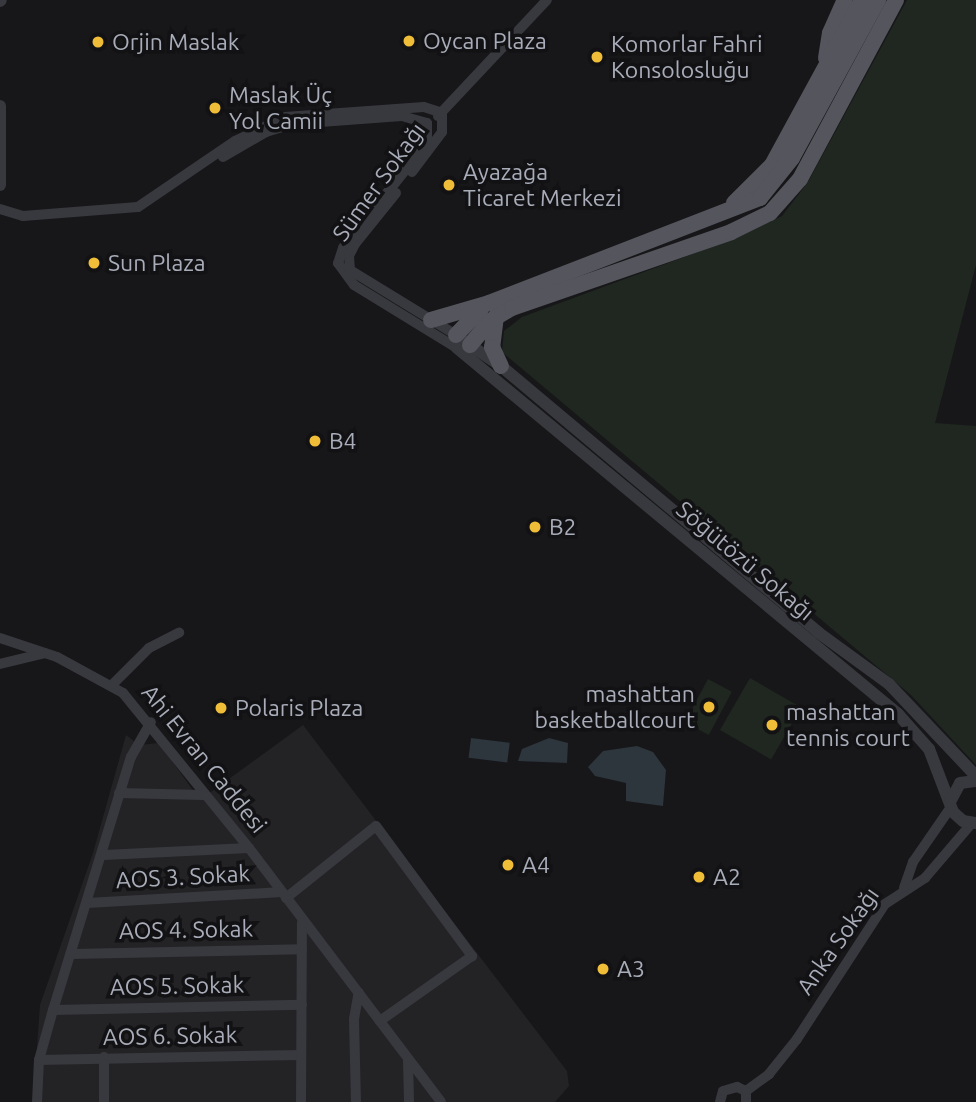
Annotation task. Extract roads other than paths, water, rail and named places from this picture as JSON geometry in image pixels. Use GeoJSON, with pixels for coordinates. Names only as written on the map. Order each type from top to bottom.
{"type":"FeatureCollection","features":[{"type":"Feature","properties":{"kind":"main road"},"geometry":{"type":"LineString","coordinates":[[828,64],[825,52],[830,33],[845,0]]}},
{"type":"Feature","properties":{"kind":"main road"},"geometry":{"type":"LineString","coordinates":[[714,216],[762,178],[862,0]]}},
{"type":"Feature","properties":{"kind":"main road"},"geometry":{"type":"LineString","coordinates":[[461,342],[493,310],[714,216],[750,204],[784,171],[878,0]]}},
{"type":"Feature","properties":{"kind":"main road"},"geometry":{"type":"LineString","coordinates":[[431,320],[493,310],[731,232],[770,213],[800,179],[896,0]]}},
{"type":"Feature","properties":{"kind":"main road"},"geometry":{"type":"LineString","coordinates":[[493,310],[492,347],[501,366]]}},
{"type":"Feature","properties":{"kind":"street","name":"Sümer Sokağı"},"geometry":{"type":"LineString","coordinates":[[343,262],[442,132],[442,113],[547,0]]}},
{"type":"Feature","properties":{"kind":"street"},"geometry":{"type":"LineString","coordinates":[[0,106],[0,185]]}},
{"type":"Feature","properties":{"kind":"street"},"geometry":{"type":"LineString","coordinates":[[0,209],[23,216],[138,207],[235,141],[285,117],[424,107],[442,113]]}},
{"type":"Feature","properties":{"kind":"street"},"geometry":{"type":"LineString","coordinates":[[0,222],[138,213],[238,148],[287,125],[402,116],[427,123],[442,113]]}},
{"type":"Feature","properties":{"kind":"street","name":"Sümer Sokağı"},"geometry":{"type":"LineString","coordinates":[[343,262],[343,248],[415,158],[427,136],[427,123]]}},
{"type":"Feature","properties":{"kind":"street"},"geometry":{"type":"LineString","coordinates":[[343,262],[362,281],[431,320],[461,342]]}},
{"type":"Feature","properties":{"kind":"street"},"geometry":{"type":"LineString","coordinates":[[343,262],[354,285],[461,342]]}},
{"type":"Feature","properties":{"kind":"street","name":"Söğütözü Sokağı"},"geometry":{"type":"LineString","coordinates":[[461,342],[501,366],[778,600],[889,684],[976,778]]}},
{"type":"Feature","properties":{"kind":"street","name":"Söğütözü Sokağı"},"geometry":{"type":"LineString","coordinates":[[461,342],[770,612],[898,714],[929,749],[951,804]]}},
{"type":"Feature","properties":{"kind":"street"},"geometry":{"type":"LineString","coordinates":[[112,685],[149,648],[179,634]]}},
{"type":"Feature","properties":{"kind":"street","name":"Ahi Evran Caddesi"},"geometry":{"type":"LineString","coordinates":[[0,638],[47,653],[112,685],[150,722],[441,1102]]}},
{"type":"Feature","properties":{"kind":"street"},"geometry":{"type":"LineString","coordinates":[[0,664],[47,653]]}},
{"type":"Feature","properties":{"kind":"street"},"geometry":{"type":"LineString","coordinates":[[37,1102],[39,1060],[53,1010],[104,855],[119,793],[150,722]]}},
{"type":"Feature","properties":{"kind":"street"},"geometry":{"type":"LineString","coordinates":[[904,888],[914,862],[951,804],[960,783],[976,778]]}},
{"type":"Feature","properties":{"kind":"street"},"geometry":{"type":"LineString","coordinates":[[119,793],[204,795]]}},
{"type":"Feature","properties":{"kind":"street"},"geometry":{"type":"LineString","coordinates":[[951,804],[958,817],[974,823]]}},
{"type":"Feature","properties":{"kind":"street","name":"Anka Sokağı"},"geometry":{"type":"LineString","coordinates":[[720,1102],[727,1088],[746,1097],[782,1059],[861,936],[904,888],[925,878],[974,823]]}},
{"type":"Feature","properties":{"kind":"street"},"geometry":{"type":"LineString","coordinates":[[284,895],[376,826],[472,956],[380,1021]]}},
{"type":"Feature","properties":{"kind":"street"},"geometry":{"type":"LineString","coordinates":[[104,855],[249,848]]}},
{"type":"Feature","properties":{"kind":"street","name":"AOS 3. Sokak"},"geometry":{"type":"LineString","coordinates":[[87,903],[284,895]]}},
{"type":"Feature","properties":{"kind":"street"},"geometry":{"type":"LineString","coordinates":[[301,1102],[302,923]]}},
{"type":"Feature","properties":{"kind":"street","name":"AOS 4. Sokak"},"geometry":{"type":"LineString","coordinates":[[72,954],[302,949]]}},
{"type":"Feature","properties":{"kind":"street"},"geometry":{"type":"LineString","coordinates":[[356,1102],[354,1019],[359,992]]}},
{"type":"Feature","properties":{"kind":"street","name":"AOS 5. Sokak"},"geometry":{"type":"LineString","coordinates":[[53,1010],[302,1004]]}},
{"type":"Feature","properties":{"kind":"street","name":"AOS 6. Sokak"},"geometry":{"type":"LineString","coordinates":[[39,1060],[302,1055]]}},
{"type":"Feature","properties":{"kind":"street"},"geometry":{"type":"LineString","coordinates":[[104,1057],[104,1102]]}},
{"type":"Feature","properties":{"kind":"street"},"geometry":{"type":"LineString","coordinates":[[408,1061],[409,1102]]}},
{"type":"Feature","properties":{"kind":"place","name":"Oycan Plaza"},"geometry":{"type":"Point","coordinates":[409,41]}},
{"type":"Feature","properties":{"kind":"place","name":"Orjin Maslak"},"geometry":{"type":"Point","coordinates":[98,42]}},
{"type":"Feature","properties":{"kind":"place","name":"Komorlar Fahri Konsolosluğu"},"geometry":{"type":"Point","coordinates":[597,57]}},
{"type":"Feature","properties":{"kind":"place","name":"Maslak Üç Yol Camii"},"geometry":{"type":"Point","coordinates":[215,108]}},
{"type":"Feature","properties":{"kind":"place","name":"Ayazağa Ticaret Merkezi"},"geometry":{"type":"Point","coordinates":[449,185]}},
{"type":"Feature","properties":{"kind":"place","name":"Sun Plaza"},"geometry":{"type":"Point","coordinates":[94,263]}},
{"type":"Feature","properties":{"kind":"place","name":"B4"},"geometry":{"type":"Point","coordinates":[315,441]}},
{"type":"Feature","properties":{"kind":"place","name":"B2"},"geometry":{"type":"Point","coordinates":[535,527]}},
{"type":"Feature","properties":{"kind":"place","name":"mashattan basketballcourt"},"geometry":{"type":"Point","coordinates":[709,707]}},
{"type":"Feature","properties":{"kind":"place","name":"Polaris Plaza"},"geometry":{"type":"Point","coordinates":[221,708]}},
{"type":"Feature","properties":{"kind":"place","name":"mashattan tennis court"},"geometry":{"type":"Point","coordinates":[772,725]}},
{"type":"Feature","properties":{"kind":"place","name":"A4"},"geometry":{"type":"Point","coordinates":[508,865]}},
{"type":"Feature","properties":{"kind":"place","name":"A2"},"geometry":{"type":"Point","coordinates":[699,877]}},
{"type":"Feature","properties":{"kind":"place","name":"A3"},"geometry":{"type":"Point","coordinates":[603,969]}}]}
